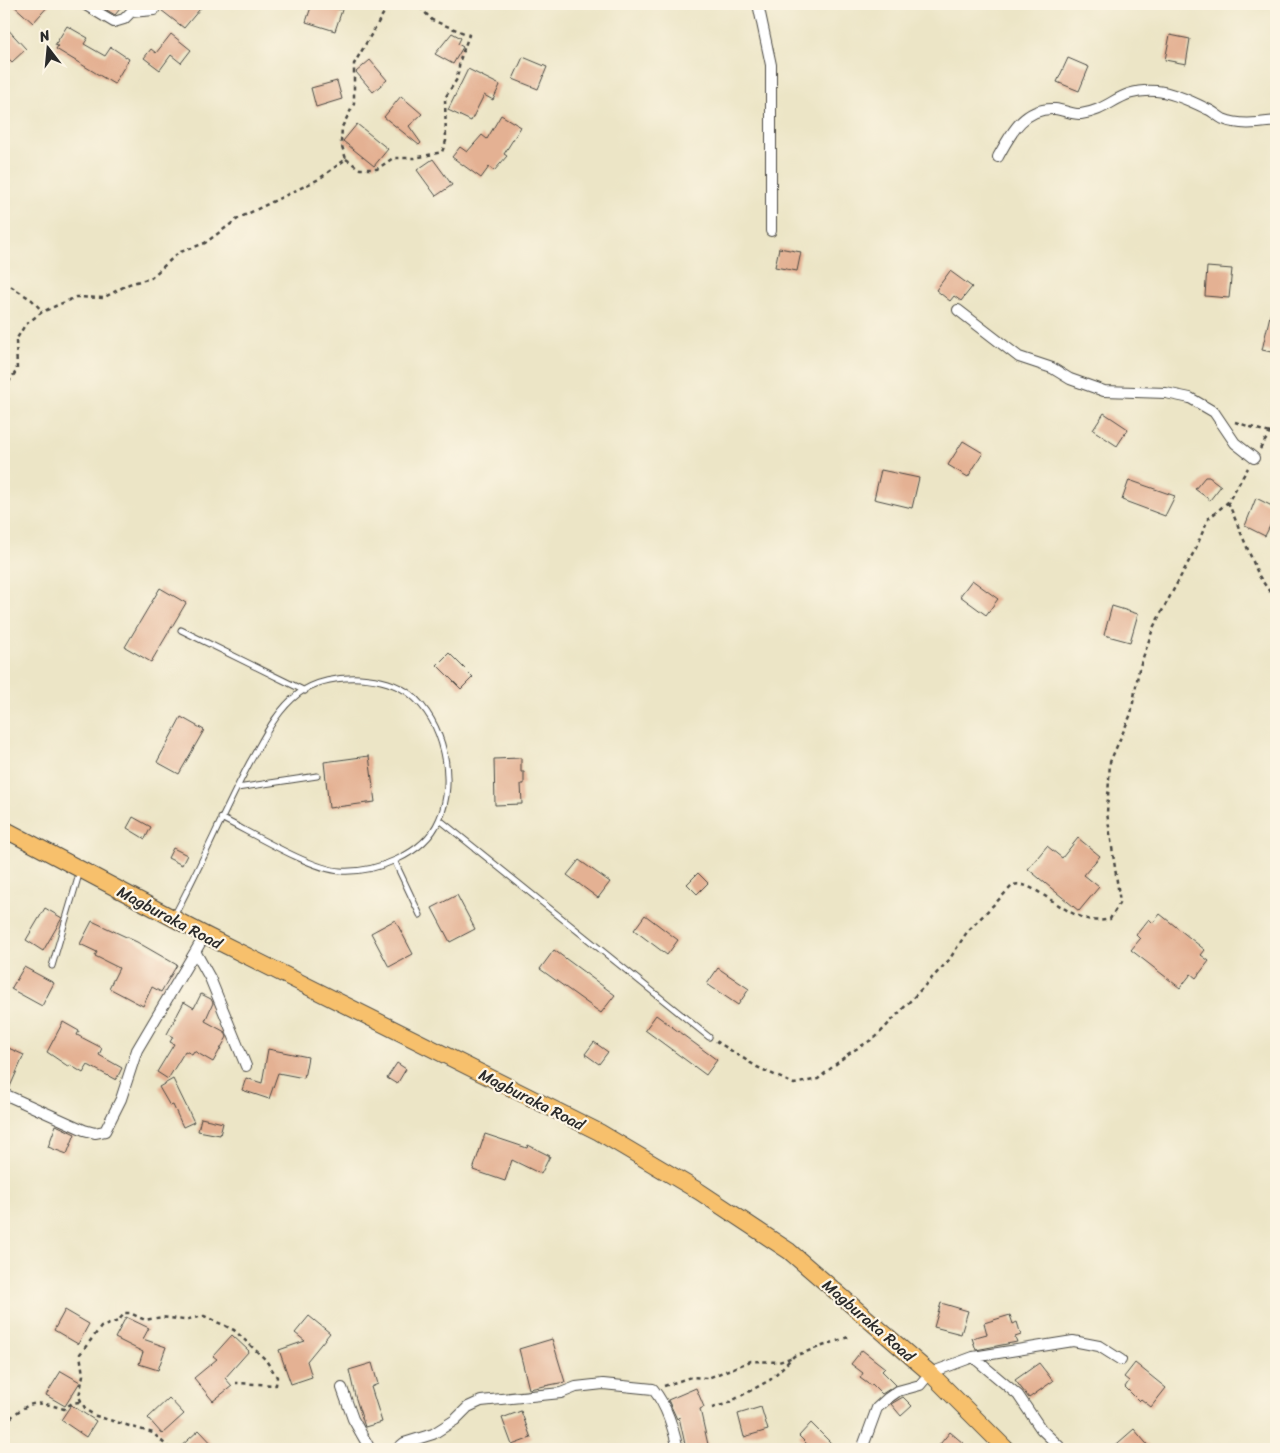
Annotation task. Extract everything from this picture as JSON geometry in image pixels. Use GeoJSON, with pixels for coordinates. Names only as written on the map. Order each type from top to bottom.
{"type":"FeatureCollection","features":[{"type":"Feature","properties":{"kind":"main road","name":"Magburaka Road"},"geometry":{"type":"LineString","coordinates":[[4,829],[205,935],[599,1132],[700,1192],[789,1251],[930,1372],[1006,1449]]}},
{"type":"Feature","properties":{"kind":"street"},"geometry":{"type":"LineString","coordinates":[[84,4],[114,22],[124,19],[131,12],[154,10],[154,4]]}},
{"type":"Feature","properties":{"kind":"street"},"geometry":{"type":"LineString","coordinates":[[758,4],[771,65],[771,231]]}},
{"type":"Feature","properties":{"kind":"street"},"geometry":{"type":"LineString","coordinates":[[998,157],[1010,134],[1025,118],[1040,109],[1057,109],[1079,114],[1095,111],[1132,91],[1160,91],[1208,109],[1222,119],[1237,123],[1276,121]]}},
{"type":"Feature","properties":{"kind":"street"},"geometry":{"type":"LineString","coordinates":[[958,310],[1019,357],[1052,368],[1070,379],[1104,391],[1166,393],[1190,398],[1214,412],[1235,443],[1254,458]]}},
{"type":"Feature","properties":{"kind":"street"},"geometry":{"type":"LineString","coordinates":[[4,1094],[84,1130],[95,1133],[105,1131],[121,1099],[137,1050],[205,935]]}},
{"type":"Feature","properties":{"kind":"street"},"geometry":{"type":"LineString","coordinates":[[196,953],[210,978],[246,1066]]}},
{"type":"Feature","properties":{"kind":"street"},"geometry":{"type":"LineString","coordinates":[[862,1449],[877,1408],[898,1391],[920,1385],[930,1372],[973,1357],[1022,1347],[1073,1341],[1099,1346],[1121,1360]]}},
{"type":"Feature","properties":{"kind":"street"},"geometry":{"type":"LineString","coordinates":[[973,1357],[1018,1395],[1041,1429],[1062,1449]]}},
{"type":"Feature","properties":{"kind":"street"},"geometry":{"type":"LineString","coordinates":[[397,1449],[404,1443],[433,1434],[455,1420],[468,1407],[481,1401],[561,1393],[576,1387],[603,1384],[653,1389],[662,1401],[676,1433],[678,1449]]}},
{"type":"Feature","properties":{"kind":"street"},"geometry":{"type":"LineString","coordinates":[[342,1388],[353,1419],[370,1449]]}},
{"type":"Feature","properties":{"kind":"lane"},"geometry":{"type":"LineString","coordinates":[[181,630],[305,691]]}},
{"type":"Feature","properties":{"kind":"lane"},"geometry":{"type":"LineString","coordinates":[[173,918],[222,818],[237,788],[273,720],[298,694],[324,681],[347,678],[379,680],[410,694],[431,718],[442,743],[447,767],[446,794],[440,820],[430,834],[395,862],[369,870],[339,871],[320,867],[222,818]]}},
{"type":"Feature","properties":{"kind":"lane"},"geometry":{"type":"LineString","coordinates":[[237,788],[317,776]]}},
{"type":"Feature","properties":{"kind":"lane"},"geometry":{"type":"LineString","coordinates":[[440,820],[709,1037]]}},
{"type":"Feature","properties":{"kind":"lane"},"geometry":{"type":"LineString","coordinates":[[395,862],[420,916]]}},
{"type":"Feature","properties":{"kind":"lane"},"geometry":{"type":"LineString","coordinates":[[52,966],[80,869]]}},
{"type":"Feature","properties":{"kind":"path"},"geometry":{"type":"LineString","coordinates":[[389,4],[354,64],[354,104],[342,127],[341,143],[346,159],[360,169],[377,169],[393,158],[414,158],[442,152],[446,141],[445,98],[457,79],[460,60],[469,35],[432,20],[417,4]]}},
{"type":"Feature","properties":{"kind":"path"},"geometry":{"type":"LineString","coordinates":[[4,390],[17,370],[16,340],[25,325],[42,312],[76,297],[103,298],[129,284],[152,278],[178,253],[205,243],[239,218],[319,179],[346,159]]}},
{"type":"Feature","properties":{"kind":"path"},"geometry":{"type":"LineString","coordinates":[[4,282],[32,300],[42,312]]}},
{"type":"Feature","properties":{"kind":"path"},"geometry":{"type":"LineString","coordinates":[[1214,412],[1245,426],[1270,433]]}},
{"type":"Feature","properties":{"kind":"path"},"geometry":{"type":"LineString","coordinates":[[709,1037],[757,1067],[794,1084],[818,1079],[848,1054],[876,1037],[949,960],[967,932],[1013,885],[1028,886],[1061,908],[1083,917],[1096,921],[1110,919],[1120,902],[1107,813],[1110,762],[1132,714],[1138,670],[1154,626],[1196,548],[1208,519],[1228,502],[1276,423]]}},
{"type":"Feature","properties":{"kind":"path"},"geometry":{"type":"LineString","coordinates":[[1228,502],[1259,576],[1276,602]]}},
{"type":"Feature","properties":{"kind":"path"},"geometry":{"type":"LineString","coordinates":[[170,1449],[153,1433],[96,1416],[86,1410],[80,1402],[79,1397],[83,1375],[80,1354],[101,1327],[118,1321],[125,1313],[130,1312],[145,1320],[162,1317],[184,1320],[204,1316],[234,1330],[266,1359],[277,1377],[276,1385],[236,1384]]}},
{"type":"Feature","properties":{"kind":"path"},"geometry":{"type":"LineString","coordinates":[[653,1389],[692,1377],[708,1378],[751,1362],[778,1362],[851,1336]]}},
{"type":"Feature","properties":{"kind":"path"},"geometry":{"type":"LineString","coordinates":[[712,1408],[726,1404],[770,1380],[794,1356]]}},
{"type":"Feature","properties":{"kind":"path"},"geometry":{"type":"LineString","coordinates":[[4,1423],[26,1405],[42,1402],[64,1409],[72,1403],[80,1402]]}},
{"type":"Feature","properties":{"kind":"building"},"geometry":{"type":"Polygon","coordinates":[[[12,4],[50,4],[33,23],[12,4]]]}},
{"type":"Feature","properties":{"kind":"building"},"geometry":{"type":"Polygon","coordinates":[[[97,4],[124,4],[115,15],[97,4]]]}},
{"type":"Feature","properties":{"kind":"building"},"geometry":{"type":"Polygon","coordinates":[[[165,4],[204,4],[184,28],[161,10],[165,4]]]}},
{"type":"Feature","properties":{"kind":"building"},"geometry":{"type":"Polygon","coordinates":[[[312,4],[322,4],[342,10],[335,31],[306,22],[312,4]]]}},
{"type":"Feature","properties":{"kind":"building"},"geometry":{"type":"Polygon","coordinates":[[[4,25],[26,49],[12,62],[4,54],[4,25]]]}},
{"type":"Feature","properties":{"kind":"building"},"geometry":{"type":"Polygon","coordinates":[[[67,26],[88,38],[84,44],[105,56],[111,47],[129,59],[114,84],[56,49],[58,46],[55,45],[67,26]]]}},
{"type":"Feature","properties":{"kind":"building"},"geometry":{"type":"Polygon","coordinates":[[[452,33],[461,38],[458,44],[463,47],[453,64],[435,54],[452,33]]]}},
{"type":"Feature","properties":{"kind":"building"},"geometry":{"type":"Polygon","coordinates":[[[171,34],[191,50],[181,63],[171,55],[160,70],[144,58],[151,49],[156,53],[171,34]]]}},
{"type":"Feature","properties":{"kind":"building"},"geometry":{"type":"Polygon","coordinates":[[[1170,35],[1190,39],[1186,64],[1165,60],[1170,35]]]}},
{"type":"Feature","properties":{"kind":"building"},"geometry":{"type":"Polygon","coordinates":[[[523,57],[547,67],[538,89],[513,79],[523,57]]]}},
{"type":"Feature","properties":{"kind":"building"},"geometry":{"type":"Polygon","coordinates":[[[1068,58],[1089,67],[1079,91],[1057,82],[1068,58]]]}},
{"type":"Feature","properties":{"kind":"building"},"geometry":{"type":"Polygon","coordinates":[[[370,60],[387,80],[373,92],[356,72],[370,60]]]}},
{"type":"Feature","properties":{"kind":"building"},"geometry":{"type":"Polygon","coordinates":[[[468,69],[500,85],[493,100],[484,95],[471,121],[448,110],[468,69]]]}},
{"type":"Feature","properties":{"kind":"building"},"geometry":{"type":"Polygon","coordinates":[[[337,81],[342,99],[316,107],[311,88],[337,81]]]}},
{"type":"Feature","properties":{"kind":"building"},"geometry":{"type":"Polygon","coordinates":[[[401,96],[422,114],[409,126],[421,143],[419,145],[384,117],[401,96]]]}},
{"type":"Feature","properties":{"kind":"building"},"geometry":{"type":"Polygon","coordinates":[[[501,115],[521,127],[504,154],[507,156],[494,171],[489,167],[481,178],[452,157],[460,147],[467,152],[482,135],[487,139],[501,115]]]}},
{"type":"Feature","properties":{"kind":"building"},"geometry":{"type":"Polygon","coordinates":[[[357,124],[388,149],[374,166],[343,141],[357,124]]]}},
{"type":"Feature","properties":{"kind":"building"},"geometry":{"type":"Polygon","coordinates":[[[433,159],[452,185],[436,196],[417,170],[433,159]]]}},
{"type":"Feature","properties":{"kind":"building"},"geometry":{"type":"Polygon","coordinates":[[[779,248],[801,252],[797,271],[775,267],[779,248]]]}},
{"type":"Feature","properties":{"kind":"building"},"geometry":{"type":"Polygon","coordinates":[[[1207,267],[1232,269],[1229,298],[1205,296],[1207,267]]]}},
{"type":"Feature","properties":{"kind":"building"},"geometry":{"type":"Polygon","coordinates":[[[950,271],[972,287],[961,301],[954,296],[950,301],[936,290],[950,271]]]}},
{"type":"Feature","properties":{"kind":"building"},"geometry":{"type":"Polygon","coordinates":[[[1272,307],[1276,308],[1276,353],[1262,350],[1272,307]]]}},
{"type":"Feature","properties":{"kind":"building"},"geometry":{"type":"Polygon","coordinates":[[[1104,413],[1128,429],[1117,446],[1093,430],[1104,413]]]}},
{"type":"Feature","properties":{"kind":"building"},"geometry":{"type":"Polygon","coordinates":[[[963,441],[983,453],[968,477],[948,465],[963,441]]]}},
{"type":"Feature","properties":{"kind":"building"},"geometry":{"type":"Polygon","coordinates":[[[881,470],[919,478],[912,508],[874,499],[881,470]]]}},
{"type":"Feature","properties":{"kind":"building"},"geometry":{"type":"Polygon","coordinates":[[[1205,477],[1209,477],[1221,486],[1210,500],[1195,489],[1205,477]]]}},
{"type":"Feature","properties":{"kind":"building"},"geometry":{"type":"Polygon","coordinates":[[[1129,480],[1175,496],[1165,516],[1122,500],[1129,480]]]}},
{"type":"Feature","properties":{"kind":"building"},"geometry":{"type":"Polygon","coordinates":[[[1256,498],[1276,508],[1276,514],[1265,536],[1245,526],[1256,498]]]}},
{"type":"Feature","properties":{"kind":"building"},"geometry":{"type":"Polygon","coordinates":[[[972,580],[998,599],[986,615],[960,596],[972,580]]]}},
{"type":"Feature","properties":{"kind":"building"},"geometry":{"type":"Polygon","coordinates":[[[160,588],[186,603],[151,662],[125,647],[160,588]]]}},
{"type":"Feature","properties":{"kind":"building"},"geometry":{"type":"Polygon","coordinates":[[[1112,606],[1138,614],[1130,642],[1104,635],[1112,606]]]}},
{"type":"Feature","properties":{"kind":"building"},"geometry":{"type":"Polygon","coordinates":[[[449,653],[473,677],[461,689],[437,665],[449,653]]]}},
{"type":"Feature","properties":{"kind":"building"},"geometry":{"type":"Polygon","coordinates":[[[181,717],[204,730],[179,774],[157,762],[181,717]]]}},
{"type":"Feature","properties":{"kind":"building"},"geometry":{"type":"Polygon","coordinates":[[[369,756],[375,802],[329,808],[324,762],[369,756]]]}},
{"type":"Feature","properties":{"kind":"building"},"geometry":{"type":"Polygon","coordinates":[[[521,758],[521,772],[524,772],[524,784],[521,784],[522,804],[495,805],[494,759],[521,758]]]}},
{"type":"Feature","properties":{"kind":"building"},"geometry":{"type":"Polygon","coordinates":[[[133,817],[151,827],[145,839],[127,828],[133,817]]]}},
{"type":"Feature","properties":{"kind":"building"},"geometry":{"type":"Polygon","coordinates":[[[1078,838],[1100,856],[1084,875],[1099,887],[1079,911],[1028,869],[1047,846],[1062,858],[1078,838]]]}},
{"type":"Feature","properties":{"kind":"building"},"geometry":{"type":"Polygon","coordinates":[[[173,848],[187,855],[182,865],[168,858],[173,848]]]}},
{"type":"Feature","properties":{"kind":"building"},"geometry":{"type":"Polygon","coordinates":[[[579,860],[610,882],[598,898],[567,875],[579,860]]]}},
{"type":"Feature","properties":{"kind":"building"},"geometry":{"type":"Polygon","coordinates":[[[698,873],[708,883],[697,894],[687,884],[698,873]]]}},
{"type":"Feature","properties":{"kind":"building"},"geometry":{"type":"Polygon","coordinates":[[[457,895],[475,929],[450,942],[432,908],[457,895]]]}},
{"type":"Feature","properties":{"kind":"building"},"geometry":{"type":"Polygon","coordinates":[[[45,908],[62,918],[43,951],[26,940],[45,908]]]}},
{"type":"Feature","properties":{"kind":"building"},"geometry":{"type":"Polygon","coordinates":[[[1160,914],[1205,950],[1201,955],[1209,961],[1196,978],[1191,974],[1180,988],[1131,950],[1140,939],[1136,935],[1149,919],[1153,923],[1160,914]]]}},
{"type":"Feature","properties":{"kind":"building"},"geometry":{"type":"Polygon","coordinates":[[[645,915],[678,940],[667,955],[634,930],[645,915]]]}},
{"type":"Feature","properties":{"kind":"building"},"geometry":{"type":"Polygon","coordinates":[[[395,920],[413,954],[389,967],[371,933],[395,920]]]}},
{"type":"Feature","properties":{"kind":"building"},"geometry":{"type":"Polygon","coordinates":[[[92,921],[137,942],[177,965],[161,992],[152,987],[143,1006],[109,988],[119,968],[95,956],[97,952],[80,944],[92,921]]]}},
{"type":"Feature","properties":{"kind":"building"},"geometry":{"type":"Polygon","coordinates":[[[554,950],[615,995],[601,1013],[540,969],[554,950]]]}},
{"type":"Feature","properties":{"kind":"building"},"geometry":{"type":"Polygon","coordinates":[[[24,967],[54,983],[42,1006],[11,989],[24,967]]]}},
{"type":"Feature","properties":{"kind":"building"},"geometry":{"type":"Polygon","coordinates":[[[718,968],[749,989],[738,1005],[707,984],[718,968]]]}},
{"type":"Feature","properties":{"kind":"building"},"geometry":{"type":"Polygon","coordinates":[[[201,994],[211,999],[213,1003],[205,1021],[225,1032],[227,1037],[213,1062],[194,1051],[192,1054],[185,1051],[168,1079],[157,1072],[174,1044],[170,1042],[173,1037],[167,1034],[184,1002],[194,1008],[201,994]]]}},
{"type":"Feature","properties":{"kind":"building"},"geometry":{"type":"Polygon","coordinates":[[[656,1015],[717,1060],[706,1075],[645,1030],[656,1015]]]}},
{"type":"Feature","properties":{"kind":"building"},"geometry":{"type":"Polygon","coordinates":[[[63,1022],[79,1031],[77,1035],[102,1048],[99,1055],[122,1068],[116,1080],[88,1065],[83,1073],[70,1065],[69,1067],[47,1052],[63,1022]]]}},
{"type":"Feature","properties":{"kind":"building"},"geometry":{"type":"Polygon","coordinates":[[[594,1042],[608,1052],[599,1064],[585,1054],[594,1042]]]}},
{"type":"Feature","properties":{"kind":"building"},"geometry":{"type":"Polygon","coordinates":[[[4,1046],[24,1055],[9,1089],[4,1087],[4,1046]]]}},
{"type":"Feature","properties":{"kind":"building"},"geometry":{"type":"Polygon","coordinates":[[[268,1049],[308,1057],[304,1078],[278,1073],[269,1099],[242,1090],[246,1078],[262,1083],[268,1049]]]}},
{"type":"Feature","properties":{"kind":"building"},"geometry":{"type":"Polygon","coordinates":[[[397,1063],[406,1069],[397,1084],[387,1078],[397,1063]]]}},
{"type":"Feature","properties":{"kind":"building"},"geometry":{"type":"Polygon","coordinates":[[[173,1079],[194,1122],[183,1127],[173,1105],[170,1106],[159,1087],[173,1079]]]}},
{"type":"Feature","properties":{"kind":"building"},"geometry":{"type":"Polygon","coordinates":[[[201,1118],[223,1123],[220,1135],[198,1131],[201,1118]]]}},
{"type":"Feature","properties":{"kind":"building"},"geometry":{"type":"Polygon","coordinates":[[[56,1125],[75,1134],[67,1154],[48,1147],[56,1125]]]}},
{"type":"Feature","properties":{"kind":"building"},"geometry":{"type":"Polygon","coordinates":[[[485,1134],[527,1148],[528,1145],[550,1156],[541,1174],[512,1160],[505,1181],[473,1170],[485,1134]]]}},
{"type":"Feature","properties":{"kind":"building"},"geometry":{"type":"Polygon","coordinates":[[[941,1303],[968,1311],[961,1334],[934,1327],[941,1303]]]}},
{"type":"Feature","properties":{"kind":"building"},"geometry":{"type":"Polygon","coordinates":[[[65,1310],[89,1324],[78,1344],[54,1330],[65,1310]]]}},
{"type":"Feature","properties":{"kind":"building"},"geometry":{"type":"Polygon","coordinates":[[[1010,1315],[1013,1324],[1017,1322],[1021,1335],[1015,1337],[1017,1342],[976,1350],[972,1338],[987,1334],[984,1323],[1010,1315]]]}},
{"type":"Feature","properties":{"kind":"building"},"geometry":{"type":"Polygon","coordinates":[[[309,1316],[330,1333],[307,1361],[312,1377],[291,1384],[279,1350],[305,1341],[295,1333],[309,1316]]]}},
{"type":"Feature","properties":{"kind":"building"},"geometry":{"type":"Polygon","coordinates":[[[126,1317],[149,1328],[143,1339],[166,1347],[158,1370],[139,1364],[143,1352],[115,1338],[126,1317]]]}},
{"type":"Feature","properties":{"kind":"building"},"geometry":{"type":"Polygon","coordinates":[[[232,1335],[249,1351],[225,1378],[232,1386],[213,1401],[194,1378],[217,1359],[213,1356],[232,1335]]]}},
{"type":"Feature","properties":{"kind":"building"},"geometry":{"type":"Polygon","coordinates":[[[552,1339],[565,1382],[529,1389],[519,1349],[552,1339]]]}},
{"type":"Feature","properties":{"kind":"building"},"geometry":{"type":"Polygon","coordinates":[[[862,1350],[885,1368],[882,1371],[896,1385],[882,1394],[872,1384],[871,1386],[860,1378],[863,1373],[851,1364],[862,1350]]]}},
{"type":"Feature","properties":{"kind":"building"},"geometry":{"type":"Polygon","coordinates":[[[372,1363],[378,1384],[371,1387],[382,1422],[365,1427],[349,1370],[372,1363]]]}},
{"type":"Feature","properties":{"kind":"building"},"geometry":{"type":"Polygon","coordinates":[[[1039,1363],[1053,1381],[1029,1398],[1015,1380],[1039,1363]]]}},
{"type":"Feature","properties":{"kind":"building"},"geometry":{"type":"Polygon","coordinates":[[[1135,1363],[1166,1388],[1151,1407],[1141,1399],[1139,1401],[1125,1387],[1129,1381],[1124,1377],[1135,1363]]]}},
{"type":"Feature","properties":{"kind":"building"},"geometry":{"type":"Polygon","coordinates":[[[61,1371],[80,1382],[65,1406],[46,1395],[61,1371]]]}},
{"type":"Feature","properties":{"kind":"building"},"geometry":{"type":"Polygon","coordinates":[[[696,1388],[704,1407],[700,1409],[709,1449],[686,1449],[679,1417],[677,1419],[668,1400],[696,1388]]]}},
{"type":"Feature","properties":{"kind":"building"},"geometry":{"type":"Polygon","coordinates":[[[903,1397],[912,1406],[901,1416],[891,1404],[903,1397]]]}},
{"type":"Feature","properties":{"kind":"building"},"geometry":{"type":"Polygon","coordinates":[[[169,1398],[184,1414],[162,1434],[148,1418],[169,1398]]]}},
{"type":"Feature","properties":{"kind":"building"},"geometry":{"type":"Polygon","coordinates":[[[71,1405],[96,1421],[86,1437],[61,1420],[71,1405]]]}},
{"type":"Feature","properties":{"kind":"building"},"geometry":{"type":"Polygon","coordinates":[[[761,1407],[768,1430],[744,1437],[738,1414],[761,1407]]]}},
{"type":"Feature","properties":{"kind":"building"},"geometry":{"type":"Polygon","coordinates":[[[521,1411],[531,1438],[512,1445],[502,1418],[521,1411]]]}},
{"type":"Feature","properties":{"kind":"building"},"geometry":{"type":"Polygon","coordinates":[[[811,1423],[837,1449],[812,1449],[799,1436],[811,1423]]]}},
{"type":"Feature","properties":{"kind":"building"},"geometry":{"type":"Polygon","coordinates":[[[1134,1429],[1151,1449],[1111,1449],[1134,1429]]]}},
{"type":"Feature","properties":{"kind":"building"},"geometry":{"type":"Polygon","coordinates":[[[199,1430],[217,1449],[178,1449],[199,1430]]]}},
{"type":"Feature","properties":{"kind":"building"},"geometry":{"type":"Polygon","coordinates":[[[950,1432],[970,1449],[936,1449],[950,1432]]]}}]}
